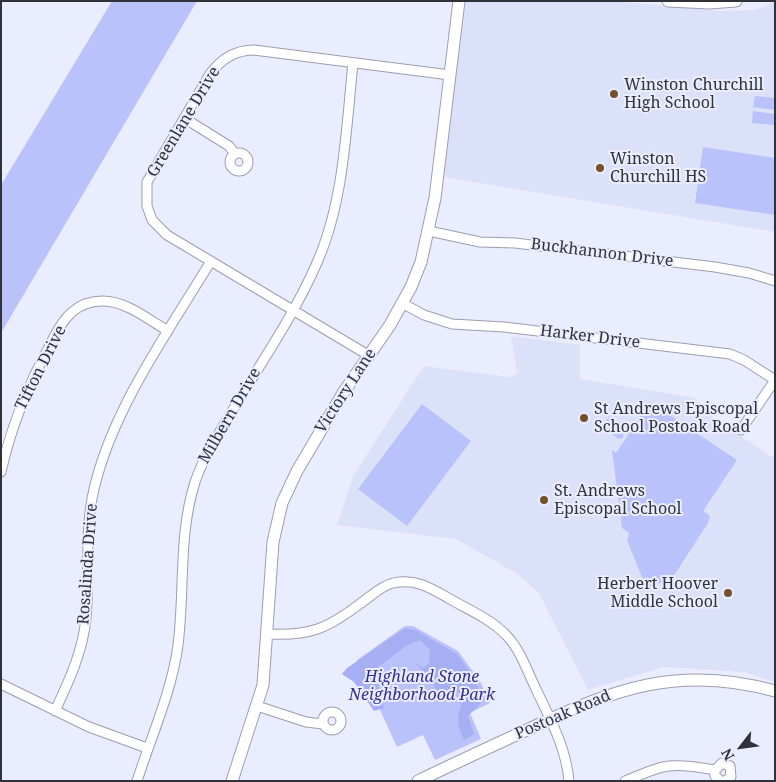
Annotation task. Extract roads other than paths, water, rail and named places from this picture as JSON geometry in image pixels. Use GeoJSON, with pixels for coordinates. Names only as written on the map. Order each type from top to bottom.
{"type":"FeatureCollection","features":[{"type":"Feature","properties":{"kind":"street","name":"Victory Lane"},"geometry":{"type":"LineString","coordinates":[[232,781],[263,685],[273,542],[282,503],[304,459],[368,355],[386,330],[419,268],[429,231],[458,1]]}},
{"type":"Feature","properties":{"kind":"street"},"geometry":{"type":"LineString","coordinates":[[668,1],[708,3],[736,1]]}},
{"type":"Feature","properties":{"kind":"street","name":"Greenlane Drive"},"geometry":{"type":"LineString","coordinates":[[368,355],[160,229],[152,220],[147,206],[146,188],[150,177],[210,74],[222,60],[234,54],[254,50],[450,75]]}},
{"type":"Feature","properties":{"kind":"street","name":"Milbern Drive"},"geometry":{"type":"LineString","coordinates":[[137,781],[167,690],[178,648],[181,622],[183,534],[188,506],[196,481],[213,444],[293,309],[319,259],[332,218],[339,187],[353,62]]}},
{"type":"Feature","properties":{"kind":"street"},"geometry":{"type":"LineString","coordinates":[[184,118],[229,146],[235,154]]}},
{"type":"Feature","properties":{"kind":"street","name":"Buckhannon Drive"},"geometry":{"type":"LineString","coordinates":[[429,231],[480,242],[515,243],[715,267],[755,274],[775,280]]}},
{"type":"Feature","properties":{"kind":"street","name":"Rosalinda Drive"},"geometry":{"type":"LineString","coordinates":[[55,711],[74,670],[83,637],[86,618],[88,529],[94,490],[101,464],[120,416],[211,261]]}},
{"type":"Feature","properties":{"kind":"street","name":"Tifton Drive"},"geometry":{"type":"LineString","coordinates":[[1,472],[15,420],[28,386],[54,338],[72,312],[86,304],[112,302],[124,306],[168,332]]}},
{"type":"Feature","properties":{"kind":"street","name":"Harker Drive"},"geometry":{"type":"LineString","coordinates":[[402,303],[424,315],[452,324],[504,326],[730,354],[744,360],[775,380]]}},
{"type":"Feature","properties":{"kind":"street"},"geometry":{"type":"LineString","coordinates":[[741,430],[775,380]]}},
{"type":"Feature","properties":{"kind":"street"},"geometry":{"type":"LineString","coordinates":[[268,634],[301,635],[321,630],[336,622],[386,586],[403,582],[420,583],[490,621],[507,637],[519,653],[562,744],[570,781]]}},
{"type":"Feature","properties":{"kind":"street","name":"Postoak Road"},"geometry":{"type":"LineString","coordinates":[[418,781],[550,719],[610,694],[663,682],[720,681],[775,691]]}},
{"type":"Feature","properties":{"kind":"street"},"geometry":{"type":"LineString","coordinates":[[1,684],[89,727],[147,748]]}},
{"type":"Feature","properties":{"kind":"street"},"geometry":{"type":"LineString","coordinates":[[257,706],[306,722],[323,724]]}},
{"type":"Feature","properties":{"kind":"street"},"geometry":{"type":"LineString","coordinates":[[714,770],[722,763],[730,766],[732,774],[725,781]]}},
{"type":"Feature","properties":{"kind":"street"},"geometry":{"type":"LineString","coordinates":[[625,781],[666,765],[683,764],[714,770]]}},
{"type":"Feature","properties":{"kind":"street"},"geometry":{"type":"LineString","coordinates":[[714,770],[715,776],[721,781]]}},
{"type":"Feature","properties":{"kind":"place","name":"Winston Churchill High School"},"geometry":{"type":"Point","coordinates":[614,94]}},
{"type":"Feature","properties":{"kind":"place","name":"Winston Churchill HS"},"geometry":{"type":"Point","coordinates":[600,168]}},
{"type":"Feature","properties":{"kind":"place","name":"St Andrews Episcopal School Postoak Road"},"geometry":{"type":"Point","coordinates":[584,418]}},
{"type":"Feature","properties":{"kind":"place","name":"St. Andrews Episcopal School"},"geometry":{"type":"Point","coordinates":[544,500]}},
{"type":"Feature","properties":{"kind":"place","name":"Herbert Hoover Middle School"},"geometry":{"type":"Point","coordinates":[728,593]}},
{"type":"Feature","properties":{"kind":"park label","name":"Highland Stone Neighborhood Park"},"geometry":{"type":"Point","coordinates":[422,686]}}]}
